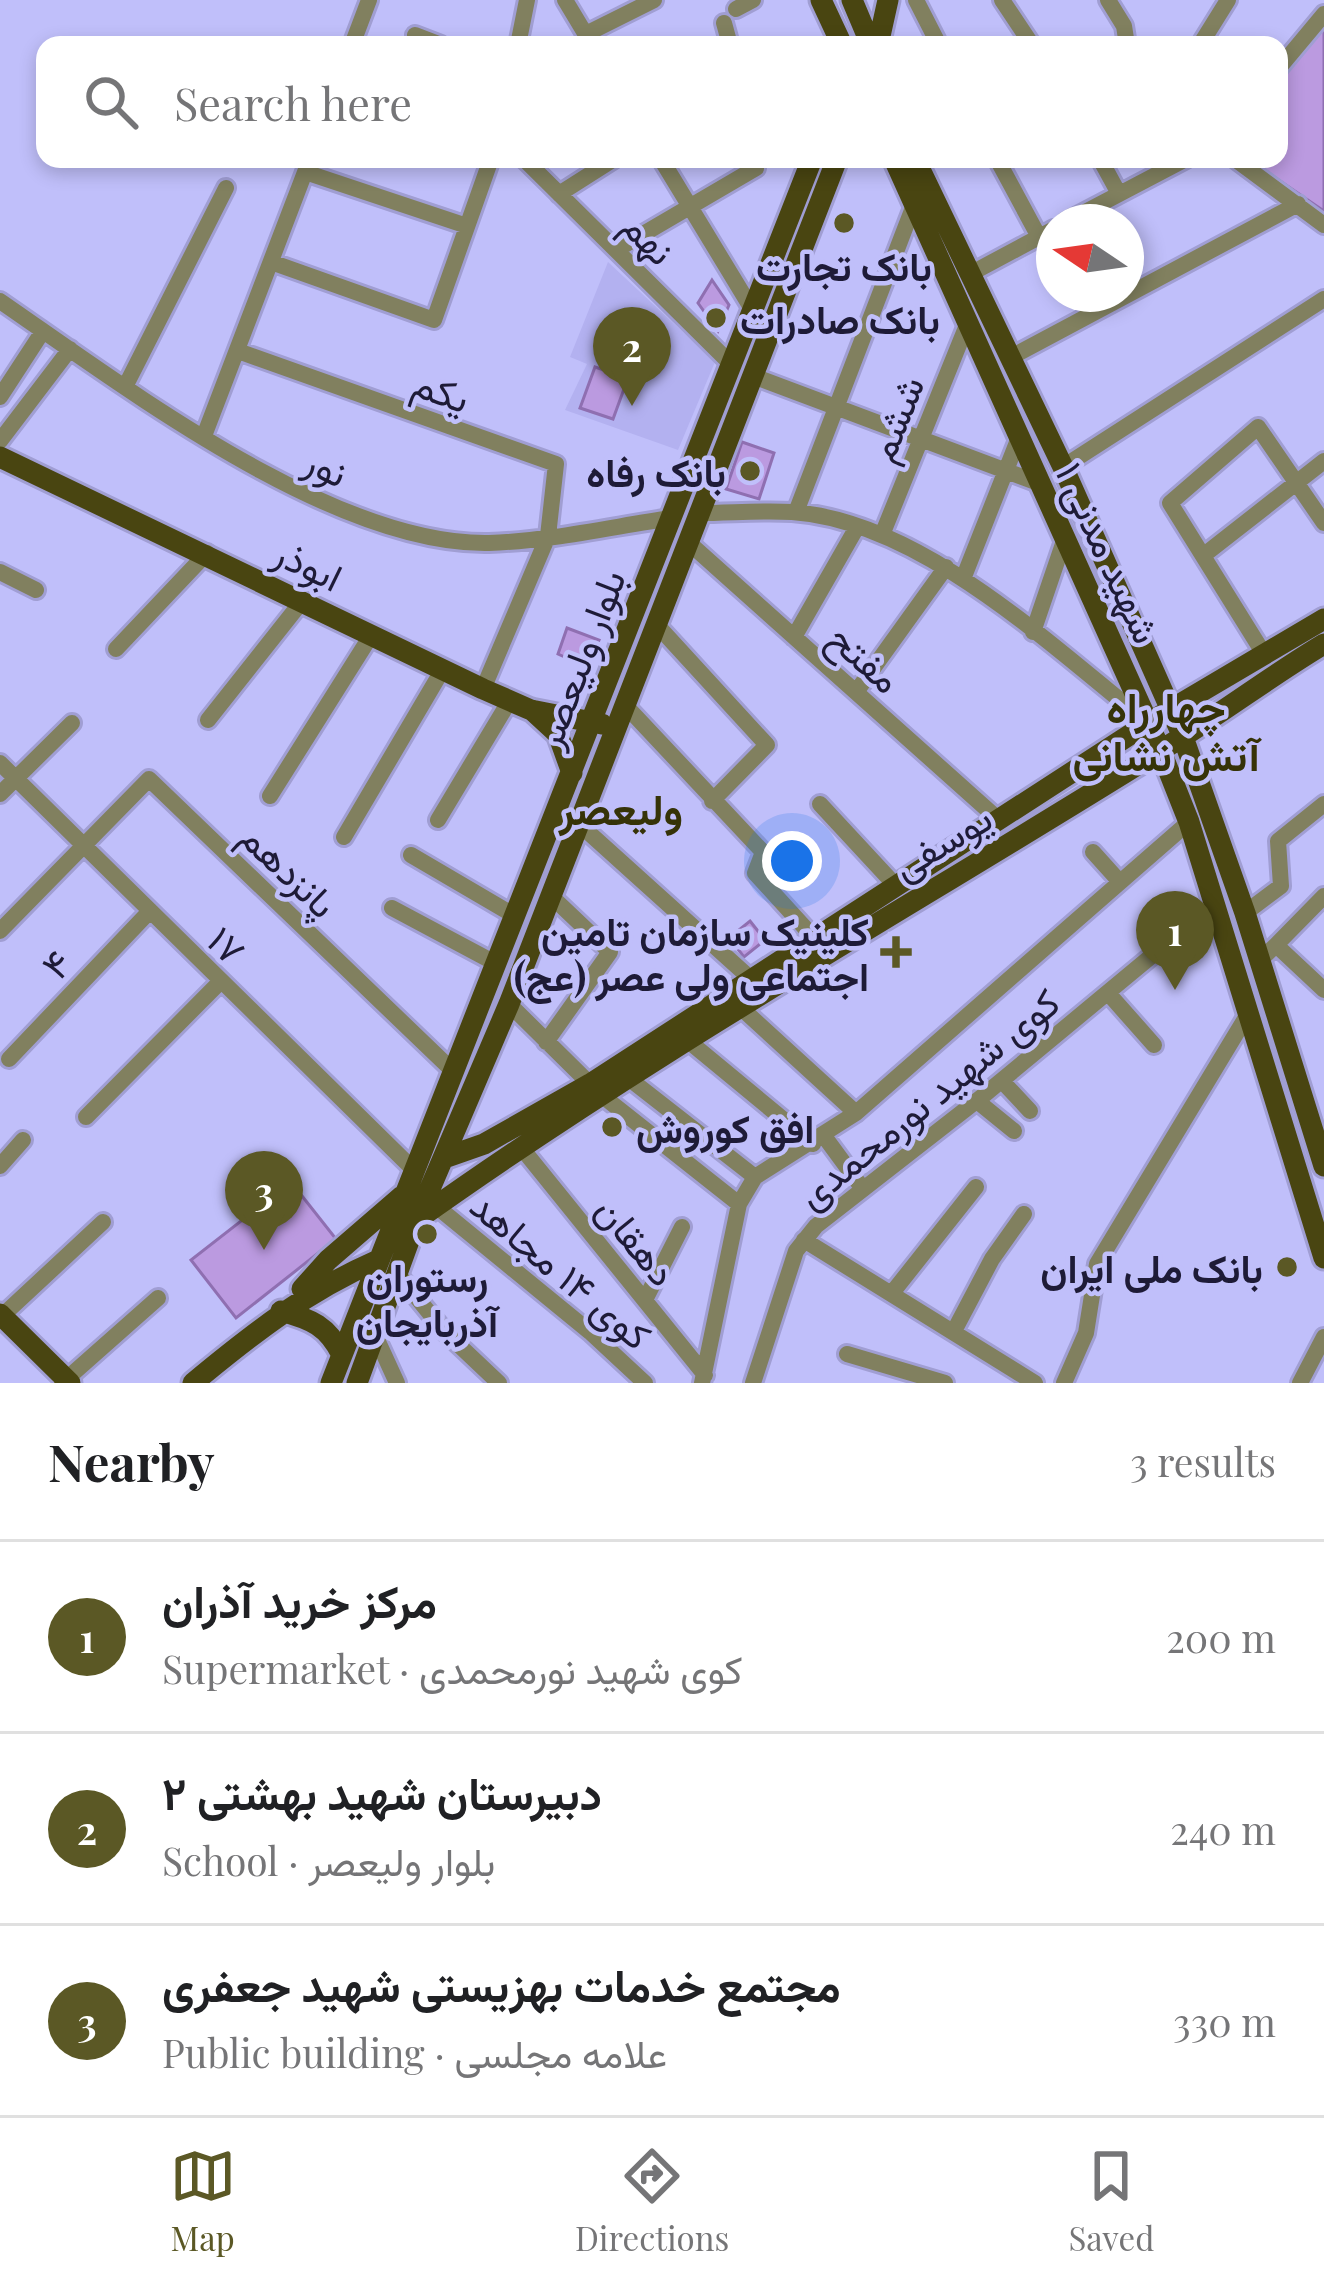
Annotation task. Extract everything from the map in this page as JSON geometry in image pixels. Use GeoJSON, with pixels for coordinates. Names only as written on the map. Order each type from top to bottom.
{"type":"FeatureCollection","features":[{"type":"Feature","properties":{"kind":"main road"},"geometry":{"type":"LineString","coordinates":[[821,0],[835,36]]}},
{"type":"Feature","properties":{"kind":"main road"},"geometry":{"type":"LineString","coordinates":[[878,36],[888,0]]}},
{"type":"Feature","properties":{"kind":"main road"},"geometry":{"type":"LineString","coordinates":[[842,36],[859,7]]}},
{"type":"Feature","properties":{"kind":"main road"},"geometry":{"type":"LineString","coordinates":[[859,7],[871,36]]}},
{"type":"Feature","properties":{"kind":"main road","name":"بلوار ولیعصر"},"geometry":{"type":"LineString","coordinates":[[331,1383],[388,1267],[427,1213],[427,1159],[454,1072],[808,168]]}},
{"type":"Feature","properties":{"kind":"main road","name":"بلوار ولیعصر"},"geometry":{"type":"LineString","coordinates":[[357,1383],[375,1335],[405,1193],[509,1004],[836,168]]}},
{"type":"Feature","properties":{"kind":"main road","name":"شهید مدنی ۱"},"geometry":{"type":"LineString","coordinates":[[900,168],[1189,822],[1324,1258]]}},
{"type":"Feature","properties":{"kind":"main road","name":"شهید مدنی ۱"},"geometry":{"type":"LineString","coordinates":[[902,168],[970,274],[1184,737],[1245,913],[1268,953],[1324,1166]]}},
{"type":"Feature","properties":{"kind":"main road"},"geometry":{"type":"LineString","coordinates":[[1018,440],[1044,429]]}},
{"type":"Feature","properties":{"kind":"main road","name":"ابوذر"},"geometry":{"type":"LineString","coordinates":[[0,457],[521,705],[591,719],[614,730]]}},
{"type":"Feature","properties":{"kind":"main road"},"geometry":{"type":"LineString","coordinates":[[671,518],[699,513]]}},
{"type":"Feature","properties":{"kind":"main road","name":"یوسفی"},"geometry":{"type":"LineString","coordinates":[[427,1159],[484,1144],[627,1077],[739,1006],[902,894],[999,820],[1148,723],[1264,654],[1317,636]]}},
{"type":"Feature","properties":{"kind":"main road","name":"یوسفی"},"geometry":{"type":"LineString","coordinates":[[427,1213],[751,979],[1184,737],[1317,636]]}},
{"type":"Feature","properties":{"kind":"main road"},"geometry":{"type":"LineString","coordinates":[[521,705],[558,734],[572,774]]}},
{"type":"Feature","properties":{"kind":"main road"},"geometry":{"type":"LineString","coordinates":[[1218,922],[1245,913]]}},
{"type":"Feature","properties":{"kind":"main road"},"geometry":{"type":"LineString","coordinates":[[1233,970],[1268,953]]}},
{"type":"Feature","properties":{"kind":"main road"},"geometry":{"type":"LineString","coordinates":[[427,1159],[484,1170]]}},
{"type":"Feature","properties":{"kind":"main road"},"geometry":{"type":"LineString","coordinates":[[281,1311],[328,1260],[405,1193]]}},
{"type":"Feature","properties":{"kind":"main road"},"geometry":{"type":"LineString","coordinates":[[328,1260],[362,1255],[388,1267]]}},
{"type":"Feature","properties":{"kind":"main road"},"geometry":{"type":"LineString","coordinates":[[193,1383],[281,1311],[331,1280],[388,1267]]}},
{"type":"Feature","properties":{"kind":"main road"},"geometry":{"type":"LineString","coordinates":[[281,1311],[316,1321],[342,1354]]}},
{"type":"Feature","properties":{"kind":"main road"},"geometry":{"type":"LineString","coordinates":[[1,1316],[66,1382]]}},
{"type":"Feature","properties":{"kind":"street"},"geometry":{"type":"LineString","coordinates":[[355,36],[369,0]]}},
{"type":"Feature","properties":{"kind":"street"},"geometry":{"type":"LineString","coordinates":[[520,36],[527,0]]}},
{"type":"Feature","properties":{"kind":"street"},"geometry":{"type":"LineString","coordinates":[[565,0],[587,36]]}},
{"type":"Feature","properties":{"kind":"street"},"geometry":{"type":"LineString","coordinates":[[596,36],[654,0]]}},
{"type":"Feature","properties":{"kind":"street"},"geometry":{"type":"LineString","coordinates":[[916,0],[934,36]]}},
{"type":"Feature","properties":{"kind":"street"},"geometry":{"type":"LineString","coordinates":[[1002,0],[1026,36]]}},
{"type":"Feature","properties":{"kind":"street"},"geometry":{"type":"LineString","coordinates":[[1108,0],[1126,36]]}},
{"type":"Feature","properties":{"kind":"street"},"geometry":{"type":"LineString","coordinates":[[1206,36],[1228,0]]}},
{"type":"Feature","properties":{"kind":"street"},"geometry":{"type":"LineString","coordinates":[[1288,57],[1324,14]]}},
{"type":"Feature","properties":{"kind":"street"},"geometry":{"type":"LineString","coordinates":[[204,436],[306,168]]}},
{"type":"Feature","properties":{"kind":"street"},"geometry":{"type":"LineString","coordinates":[[312,168],[467,226]]}},
{"type":"Feature","properties":{"kind":"street"},"geometry":{"type":"LineString","coordinates":[[271,262],[434,320],[488,168]]}},
{"type":"Feature","properties":{"kind":"street","name":"نهم"},"geometry":{"type":"LineString","coordinates":[[533,168],[730,363]]}},
{"type":"Feature","properties":{"kind":"street"},"geometry":{"type":"LineString","coordinates":[[559,194],[600,168]]}},
{"type":"Feature","properties":{"kind":"street"},"geometry":{"type":"LineString","coordinates":[[666,168],[752,309]]}},
{"type":"Feature","properties":{"kind":"street"},"geometry":{"type":"LineString","coordinates":[[616,250],[748,168]]}},
{"type":"Feature","properties":{"kind":"street"},"geometry":{"type":"LineString","coordinates":[[1003,168],[1036,218]]}},
{"type":"Feature","properties":{"kind":"street"},"geometry":{"type":"LineString","coordinates":[[1105,168],[1118,192]]}},
{"type":"Feature","properties":{"kind":"street"},"geometry":{"type":"LineString","coordinates":[[1097,204],[1167,168]]}},
{"type":"Feature","properties":{"kind":"street"},"geometry":{"type":"LineString","coordinates":[[1248,168],[1324,225]]}},
{"type":"Feature","properties":{"kind":"street"},"geometry":{"type":"LineString","coordinates":[[126,385],[226,188]]}},
{"type":"Feature","properties":{"kind":"street"},"geometry":{"type":"LineString","coordinates":[[1011,357],[1298,204]]}},
{"type":"Feature","properties":{"kind":"street"},"geometry":{"type":"LineString","coordinates":[[796,512],[914,205]]}},
{"type":"Feature","properties":{"kind":"street"},"geometry":{"type":"LineString","coordinates":[[970,274],[1036,238]]}},
{"type":"Feature","properties":{"kind":"street"},"geometry":{"type":"LineString","coordinates":[[1063,467],[1324,299]]}},
{"type":"Feature","properties":{"kind":"street","name":"نور"},"geometry":{"type":"LineString","coordinates":[[0,302],[250,465],[397,531],[486,543],[671,518]]}},
{"type":"Feature","properties":{"kind":"street","name":"ششم"},"geometry":{"type":"LineString","coordinates":[[882,535],[967,325]]}},
{"type":"Feature","properties":{"kind":"street"},"geometry":{"type":"LineString","coordinates":[[0,398],[43,331]]}},
{"type":"Feature","properties":{"kind":"street"},"geometry":{"type":"LineString","coordinates":[[0,442],[70,349]]}},
{"type":"Feature","properties":{"kind":"street","name":"یکم"},"geometry":{"type":"LineString","coordinates":[[238,351],[556,464],[548,536]]}},
{"type":"Feature","properties":{"kind":"street"},"geometry":{"type":"LineString","coordinates":[[753,376],[1041,484]]}},
{"type":"Feature","properties":{"kind":"street"},"geometry":{"type":"LineString","coordinates":[[1264,654],[1170,502],[1258,427],[1324,523]]}},
{"type":"Feature","properties":{"kind":"street"},"geometry":{"type":"LineString","coordinates":[[963,579],[1018,440]]}},
{"type":"Feature","properties":{"kind":"street"},"geometry":{"type":"LineString","coordinates":[[1204,555],[1324,461]]}},
{"type":"Feature","properties":{"kind":"street"},"geometry":{"type":"LineString","coordinates":[[699,513],[796,512],[882,535],[963,579],[1148,723]]}},
{"type":"Feature","properties":{"kind":"street"},"geometry":{"type":"LineString","coordinates":[[794,637],[857,527]]}},
{"type":"Feature","properties":{"kind":"street"},"geometry":{"type":"LineString","coordinates":[[483,688],[548,536]]}},
{"type":"Feature","properties":{"kind":"street"},"geometry":{"type":"LineString","coordinates":[[1033,632],[1065,538]]}},
{"type":"Feature","properties":{"kind":"street","name":"مفتح"},"geometry":{"type":"LineString","coordinates":[[688,542],[999,820]]}},
{"type":"Feature","properties":{"kind":"street"},"geometry":{"type":"LineString","coordinates":[[116,649],[208,554]]}},
{"type":"Feature","properties":{"kind":"street"},"geometry":{"type":"LineString","coordinates":[[856,692],[946,567]]}},
{"type":"Feature","properties":{"kind":"street"},"geometry":{"type":"LineString","coordinates":[[0,572],[36,590]]}},
{"type":"Feature","properties":{"kind":"street"},"geometry":{"type":"LineString","coordinates":[[208,720],[303,600]]}},
{"type":"Feature","properties":{"kind":"street"},"geometry":{"type":"LineString","coordinates":[[656,625],[767,746],[712,802]]}},
{"type":"Feature","properties":{"kind":"street"},"geometry":{"type":"LineString","coordinates":[[269,796],[373,634]]}},
{"type":"Feature","properties":{"kind":"street"},"geometry":{"type":"LineString","coordinates":[[344,837],[443,669]]}},
{"type":"Feature","properties":{"kind":"street"},"geometry":{"type":"LineString","coordinates":[[624,704],[764,852],[755,873],[816,940]]}},
{"type":"Feature","properties":{"kind":"street"},"geometry":{"type":"LineString","coordinates":[[438,820],[521,705]]}},
{"type":"Feature","properties":{"kind":"street"},"geometry":{"type":"LineString","coordinates":[[0,794],[72,723]]}},
{"type":"Feature","properties":{"kind":"street","name":"۱۷"},"geometry":{"type":"LineString","coordinates":[[0,763],[220,982],[427,1159]]}},
{"type":"Feature","properties":{"kind":"street","name":"پانزدهم"},"geometry":{"type":"LineString","coordinates":[[83,847],[149,779],[454,1072]]}},
{"type":"Feature","properties":{"kind":"street"},"geometry":{"type":"LineString","coordinates":[[820,803],[902,894]]}},
{"type":"Feature","properties":{"kind":"street"},"geometry":{"type":"LineString","coordinates":[[1245,913],[1282,886],[1278,841],[1324,804]]}},
{"type":"Feature","properties":{"kind":"street"},"geometry":{"type":"LineString","coordinates":[[704,1379],[739,1204],[755,1178],[856,1113],[1189,822]]}},
{"type":"Feature","properties":{"kind":"street"},"geometry":{"type":"LineString","coordinates":[[578,823],[751,979]]}},
{"type":"Feature","properties":{"kind":"street"},"geometry":{"type":"LineString","coordinates":[[0,931],[83,847]]}},
{"type":"Feature","properties":{"kind":"street"},"geometry":{"type":"LineString","coordinates":[[1094,852],[1120,882]]}},
{"type":"Feature","properties":{"kind":"street"},"geometry":{"type":"LineString","coordinates":[[411,855],[514,916]]}},
{"type":"Feature","properties":{"kind":"street"},"geometry":{"type":"LineString","coordinates":[[546,1042],[610,952],[551,896]]}},
{"type":"Feature","properties":{"kind":"street"},"geometry":{"type":"LineString","coordinates":[[1324,896],[1268,953],[1324,990]]}},
{"type":"Feature","properties":{"kind":"street"},"geometry":{"type":"LineString","coordinates":[[392,908],[497,964]]}},
{"type":"Feature","properties":{"kind":"street","name":"۴"},"geometry":{"type":"LineString","coordinates":[[9,1059],[149,912]]}},
{"type":"Feature","properties":{"kind":"street","name":"کوی شهید نورمحمدی"},"geometry":{"type":"LineString","coordinates":[[754,1383],[796,1251],[804,1240],[1160,949],[1218,922]]}},
{"type":"Feature","properties":{"kind":"street"},"geometry":{"type":"LineString","coordinates":[[86,1117],[220,982]]}},
{"type":"Feature","properties":{"kind":"street"},"geometry":{"type":"LineString","coordinates":[[1108,993],[1154,1046]]}},
{"type":"Feature","properties":{"kind":"street"},"geometry":{"type":"LineString","coordinates":[[509,1004],[595,1089],[739,1204]]}},
{"type":"Feature","properties":{"kind":"street"},"geometry":{"type":"LineString","coordinates":[[739,1006],[856,1113]]}},
{"type":"Feature","properties":{"kind":"street"},"geometry":{"type":"LineString","coordinates":[[1064,1383],[1086,1333],[1097,1264],[1248,1014]]}},
{"type":"Feature","properties":{"kind":"street"},"geometry":{"type":"LineString","coordinates":[[686,1040],[818,1140],[863,1189]]}},
{"type":"Feature","properties":{"kind":"street"},"geometry":{"type":"LineString","coordinates":[[627,1077],[755,1178]]}},
{"type":"Feature","properties":{"kind":"street"},"geometry":{"type":"LineString","coordinates":[[1002,1081],[1030,1111]]}},
{"type":"Feature","properties":{"kind":"street"},"geometry":{"type":"LineString","coordinates":[[977,1101],[1014,1131]]}},
{"type":"Feature","properties":{"kind":"street"},"geometry":{"type":"LineString","coordinates":[[0,1166],[23,1140]]}},
{"type":"Feature","properties":{"kind":"street","name":"دهقان"},"geometry":{"type":"LineString","coordinates":[[520,1146],[704,1379]]}},
{"type":"Feature","properties":{"kind":"street"},"geometry":{"type":"LineString","coordinates":[[892,1293],[976,1187]]}},
{"type":"Feature","properties":{"kind":"street","name":"کوی ۱۴ مجاهد"},"geometry":{"type":"LineString","coordinates":[[427,1213],[590,1332],[645,1383]]}},
{"type":"Feature","properties":{"kind":"street"},"geometry":{"type":"LineString","coordinates":[[954,1331],[992,1259],[1024,1214]]}},
{"type":"Feature","properties":{"kind":"street"},"geometry":{"type":"LineString","coordinates":[[1,1316],[103,1222]]}},
{"type":"Feature","properties":{"kind":"street"},"geometry":{"type":"LineString","coordinates":[[645,1300],[682,1227]]}},
{"type":"Feature","properties":{"kind":"street"},"geometry":{"type":"LineString","coordinates":[[804,1240],[1035,1383]]}},
{"type":"Feature","properties":{"kind":"street"},"geometry":{"type":"LineString","coordinates":[[388,1267],[444,1331],[500,1383]]}},
{"type":"Feature","properties":{"kind":"street"},"geometry":{"type":"LineString","coordinates":[[66,1382],[158,1298]]}},
{"type":"Feature","properties":{"kind":"street"},"geometry":{"type":"LineString","coordinates":[[375,1335],[397,1383]]}},
{"type":"Feature","properties":{"kind":"street"},"geometry":{"type":"LineString","coordinates":[[1300,1383],[1324,1337]]}},
{"type":"Feature","properties":{"kind":"street"},"geometry":{"type":"LineString","coordinates":[[847,1354],[945,1383]]}},
{"type":"Feature","properties":{"kind":"shaded area"},"geometry":{"type":"Polygon","coordinates":[[[608,262],[715,362],[678,450],[565,410],[587,364],[570,357],[608,262]]]}},
{"type":"Feature","properties":{"kind":"building"},"geometry":{"type":"Polygon","coordinates":[[[1324,21],[1324,211],[1261,168],[1288,168],[1288,67],[1324,21]]]}},
{"type":"Feature","properties":{"kind":"building","name":"بانک صادرات"},"geometry":{"type":"Polygon","coordinates":[[[712,280],[729,305],[718,331],[698,303],[712,280]]]}},
{"type":"Feature","properties":{"kind":"building"},"geometry":{"type":"Polygon","coordinates":[[[595,367],[628,378],[613,419],[580,408],[595,367]]]}},
{"type":"Feature","properties":{"kind":"building","name":"بانک رفاه"},"geometry":{"type":"Polygon","coordinates":[[[742,442],[774,453],[759,499],[726,489],[742,442]]]}},
{"type":"Feature","properties":{"kind":"building"},"geometry":{"type":"Polygon","coordinates":[[[567,628],[599,640],[587,667],[558,654],[567,628]]]}},
{"type":"Feature","properties":{"kind":"building"},"geometry":{"type":"Polygon","coordinates":[[[750,921],[765,940],[744,957],[729,938],[750,921]]]}},
{"type":"Feature","properties":{"kind":"building"},"geometry":{"type":"Polygon","coordinates":[[[291,1182],[336,1239],[236,1318],[191,1260],[291,1182]]]}},
{"type":"Feature","properties":{"kind":"place","name":"بانک تجارت"},"geometry":{"type":"Point","coordinates":[844,223]}},
{"type":"Feature","properties":{"kind":"place","name":"بانک صادرات"},"geometry":{"type":"Point","coordinates":[716,318]}},
{"type":"Feature","properties":{"kind":"place","name":"دبیرستان شهید بهشتی ۲"},"geometry":{"type":"Point","coordinates":[632,406]}},
{"type":"Feature","properties":{"kind":"place","name":"بانک رفاه"},"geometry":{"type":"Point","coordinates":[750,471]}},
{"type":"Feature","properties":{"kind":"place","name":"کلینیک سازمان تامین اجتماعی ولی عصر (عج)"},"geometry":{"type":"Point","coordinates":[896,952]}},
{"type":"Feature","properties":{"kind":"place","name":"مرکز خرید آذران"},"geometry":{"type":"Point","coordinates":[1175,990]}},
{"type":"Feature","properties":{"kind":"place","name":"افق کوروش"},"geometry":{"type":"Point","coordinates":[612,1127]}},
{"type":"Feature","properties":{"kind":"place","name":"رستوران آذربایجان"},"geometry":{"type":"Point","coordinates":[427,1234]}},
{"type":"Feature","properties":{"kind":"place","name":"مجتمع خدمات بهزیستی شهید جعفری"},"geometry":{"type":"Point","coordinates":[264,1250]}},
{"type":"Feature","properties":{"kind":"place","name":"بانک ملی ایران"},"geometry":{"type":"Point","coordinates":[1287,1267]}},
{"type":"Feature","properties":{"kind":"district","name":"چهارراه آتش نشانی"},"geometry":{"type":"Point","coordinates":[1166,730]}},
{"type":"Feature","properties":{"kind":"district","name":"ولیعصر"},"geometry":{"type":"Point","coordinates":[621,808]}}]}
